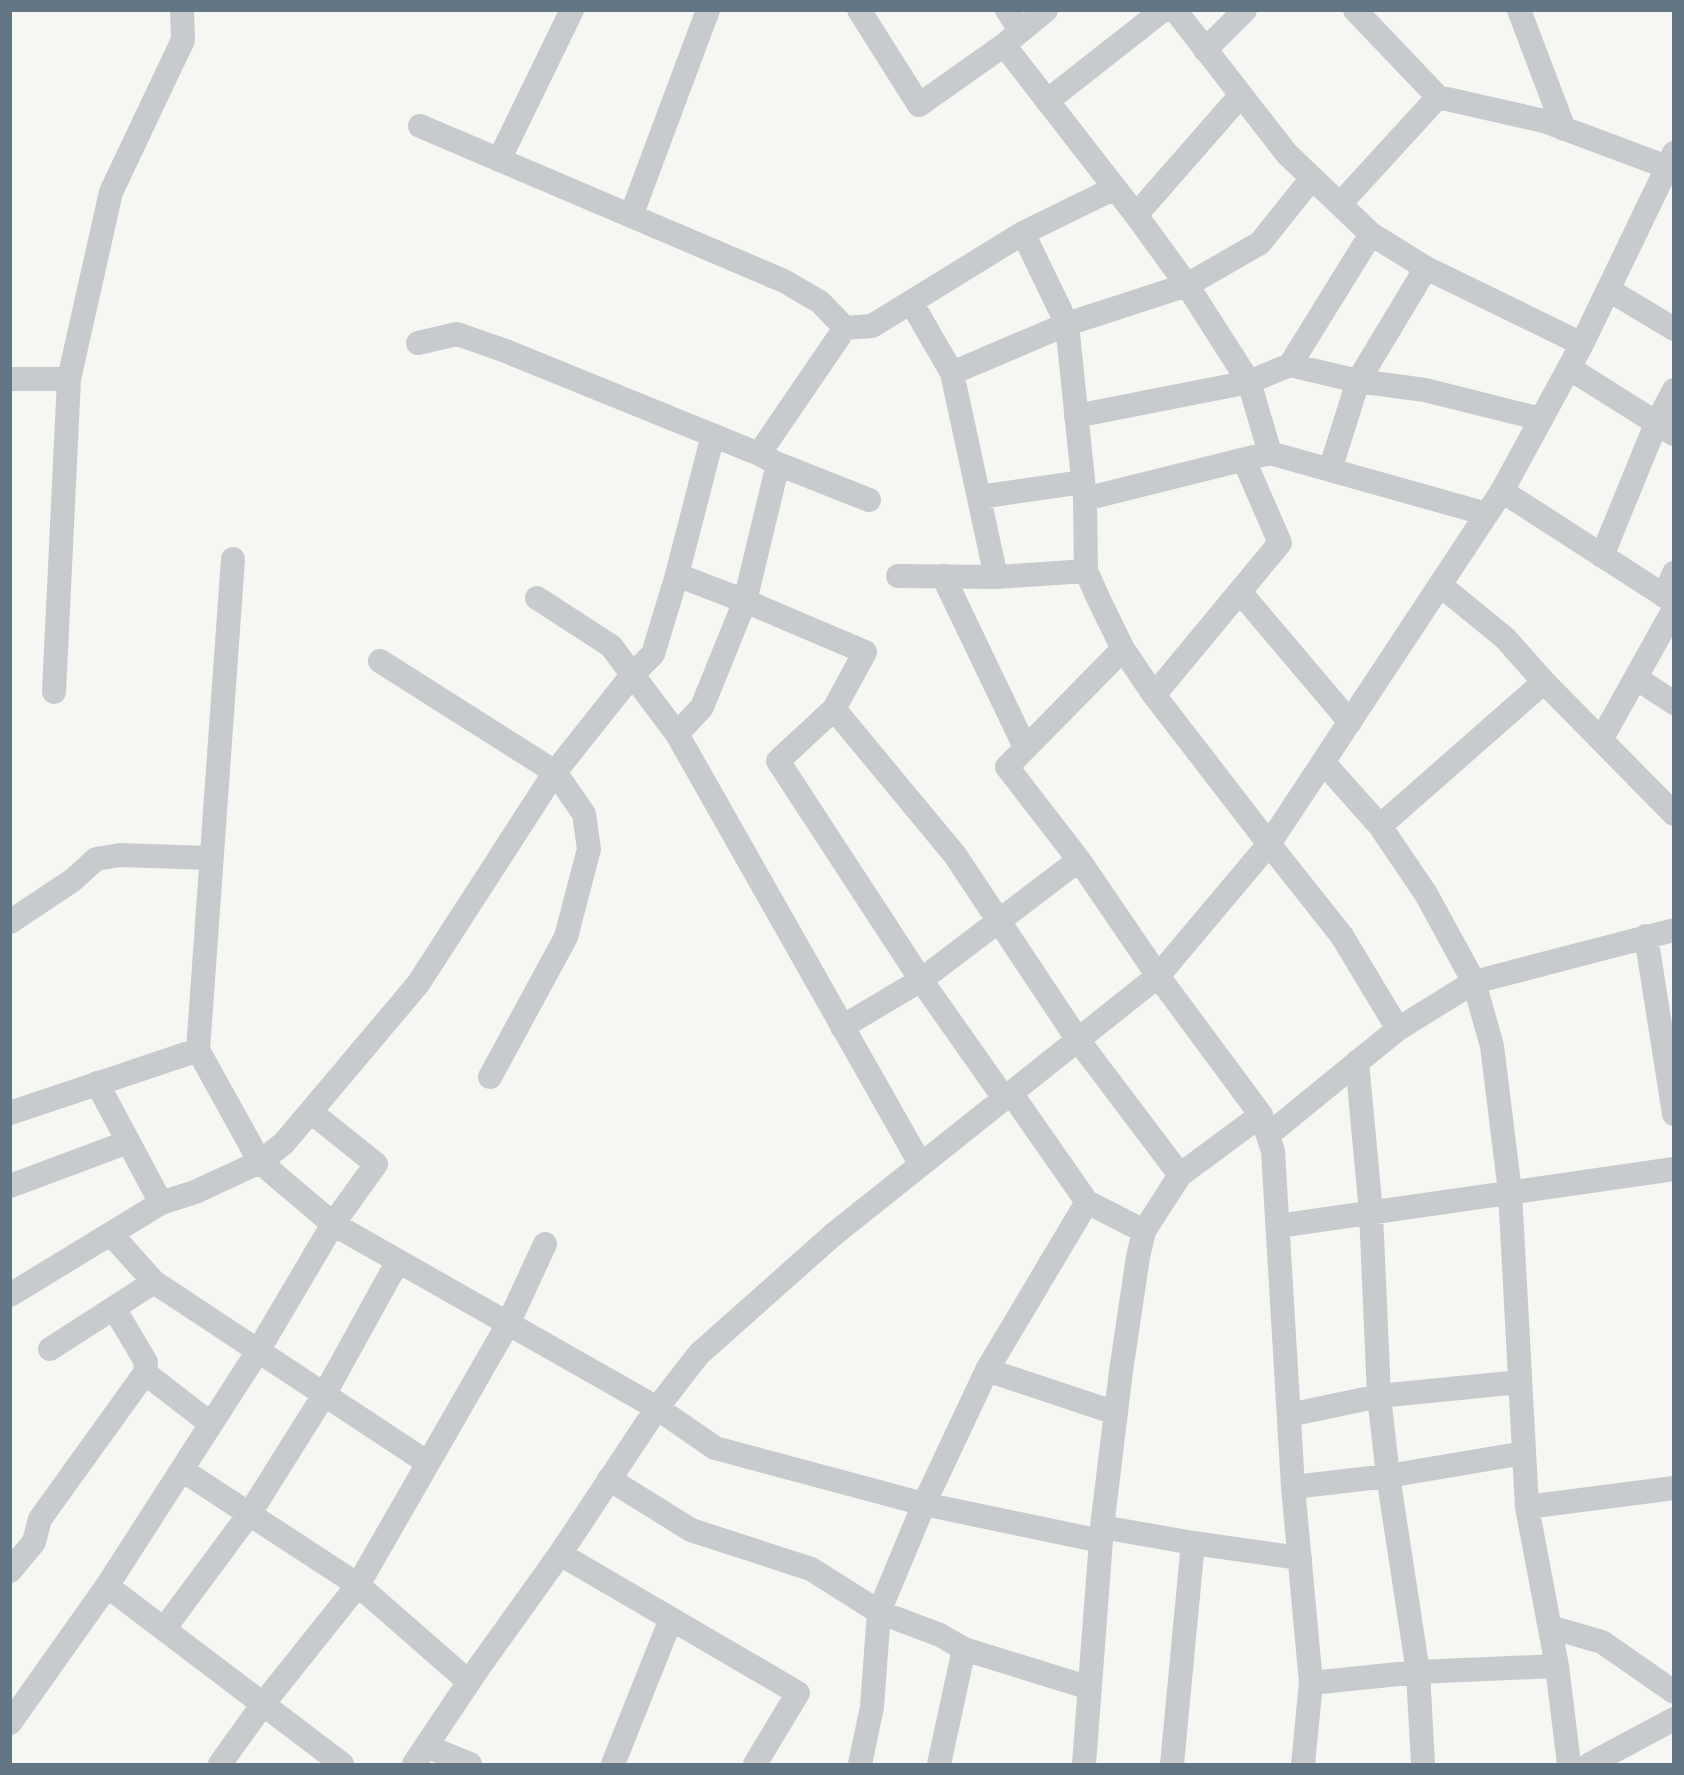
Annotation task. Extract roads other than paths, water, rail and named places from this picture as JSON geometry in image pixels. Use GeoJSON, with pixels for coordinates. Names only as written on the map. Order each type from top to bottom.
{"type":"FeatureCollection","features":[{"type":"Feature","properties":{"kind":"street"},"geometry":{"type":"LineString","coordinates":[[54,692],[69,379],[111,192],[183,40],[182,10]]}},
{"type":"Feature","properties":{"kind":"street"},"geometry":{"type":"LineString","coordinates":[[499,160],[572,10]]}},
{"type":"Feature","properties":{"kind":"street"},"geometry":{"type":"LineString","coordinates":[[631,216],[708,10]]}},
{"type":"Feature","properties":{"kind":"street"},"geometry":{"type":"LineString","coordinates":[[859,10],[919,105],[1012,38],[1046,10]]}},
{"type":"Feature","properties":{"kind":"street"},"geometry":{"type":"LineString","coordinates":[[1007,10],[1012,38],[1047,101],[1187,285],[1249,382],[1270,453]]}},
{"type":"Feature","properties":{"kind":"street"},"geometry":{"type":"LineString","coordinates":[[1047,101],[1163,10]]}},
{"type":"Feature","properties":{"kind":"street"},"geometry":{"type":"LineString","coordinates":[[1175,10],[1287,154],[1371,234],[1426,268],[1582,344]]}},
{"type":"Feature","properties":{"kind":"street"},"geometry":{"type":"LineString","coordinates":[[1205,50],[1245,10]]}},
{"type":"Feature","properties":{"kind":"street"},"geometry":{"type":"LineString","coordinates":[[470,1764],[420,1755],[560,1554],[657,1408],[699,1354],[834,1234],[1158,976],[1269,844],[1502,491],[1582,344],[1670,160],[1544,121],[1438,96],[1355,10]]}},
{"type":"Feature","properties":{"kind":"street"},"geometry":{"type":"LineString","coordinates":[[1519,10],[1564,129]]}},
{"type":"Feature","properties":{"kind":"street"},"geometry":{"type":"LineString","coordinates":[[1136,215],[1241,95]]}},
{"type":"Feature","properties":{"kind":"street"},"geometry":{"type":"LineString","coordinates":[[1340,204],[1438,96]]}},
{"type":"Feature","properties":{"kind":"street"},"geometry":{"type":"LineString","coordinates":[[420,126],[784,281],[820,302],[845,328]]}},
{"type":"Feature","properties":{"kind":"street"},"geometry":{"type":"LineString","coordinates":[[952,373],[1067,324],[1187,285],[1260,243],[1312,178]]}},
{"type":"Feature","properties":{"kind":"street"},"geometry":{"type":"LineString","coordinates":[[845,328],[872,326],[1023,233],[1115,188]]}},
{"type":"Feature","properties":{"kind":"street"},"geometry":{"type":"LineString","coordinates":[[1023,233],[1067,324],[1084,490],[1086,571],[1123,649],[1154,695],[1342,936],[1398,1029]]}},
{"type":"Feature","properties":{"kind":"street"},"geometry":{"type":"LineString","coordinates":[[1076,416],[1249,382],[1290,365],[1371,234]]}},
{"type":"Feature","properties":{"kind":"street"},"geometry":{"type":"LineString","coordinates":[[1330,470],[1358,381],[1426,268]]}},
{"type":"Feature","properties":{"kind":"street"},"geometry":{"type":"LineString","coordinates":[[1609,290],[1674,329]]}},
{"type":"Feature","properties":{"kind":"street"},"geometry":{"type":"LineString","coordinates":[[911,302],[952,373],[996,577]]}},
{"type":"Feature","properties":{"kind":"street"},"geometry":{"type":"LineString","coordinates":[[677,734],[702,707],[745,601],[769,459],[845,328]]}},
{"type":"Feature","properties":{"kind":"street"},"geometry":{"type":"LineString","coordinates":[[418,343],[457,334],[713,435],[869,500]]}},
{"type":"Feature","properties":{"kind":"street"},"geometry":{"type":"LineString","coordinates":[[1290,365],[1358,381],[1425,390],[1541,419]]}},
{"type":"Feature","properties":{"kind":"street"},"geometry":{"type":"LineString","coordinates":[[1569,368],[1665,429]]}},
{"type":"Feature","properties":{"kind":"street"},"geometry":{"type":"LineString","coordinates":[[10,379],[69,379]]}},
{"type":"Feature","properties":{"kind":"street"},"geometry":{"type":"LineString","coordinates":[[1602,556],[1665,429],[1674,390]]}},
{"type":"Feature","properties":{"kind":"street"},"geometry":{"type":"LineString","coordinates":[[10,1295],[160,1203],[195,1192],[260,1162],[284,1143],[418,984],[555,772],[633,674],[653,654],[677,575],[713,435]]}},
{"type":"Feature","properties":{"kind":"street"},"geometry":{"type":"LineString","coordinates":[[979,497],[1084,490],[1270,453],[1487,514]]}},
{"type":"Feature","properties":{"kind":"street"},"geometry":{"type":"LineString","coordinates":[[1154,695],[1280,543],[1244,460]]}},
{"type":"Feature","properties":{"kind":"street"},"geometry":{"type":"LineString","coordinates":[[1502,491],[1670,602]]}},
{"type":"Feature","properties":{"kind":"street"},"geometry":{"type":"LineString","coordinates":[[232,558],[198,1050],[260,1162],[333,1224],[657,1408],[715,1448],[924,1504],[1101,1534],[1193,1543],[1300,1558]]}},
{"type":"Feature","properties":{"kind":"street"},"geometry":{"type":"LineString","coordinates":[[898,576],[996,577],[1086,571]]}},
{"type":"Feature","properties":{"kind":"street"},"geometry":{"type":"LineString","coordinates":[[1601,740],[1636,678],[1670,602],[1674,573]]}},
{"type":"Feature","properties":{"kind":"street"},"geometry":{"type":"LineString","coordinates":[[677,575],[865,652],[834,709],[778,761],[921,980],[1087,1202],[1144,1231]]}},
{"type":"Feature","properties":{"kind":"street"},"geometry":{"type":"LineString","coordinates":[[943,576],[1025,747]]}},
{"type":"Feature","properties":{"kind":"street"},"geometry":{"type":"LineString","coordinates":[[1440,585],[1505,638],[1674,814]]}},
{"type":"Feature","properties":{"kind":"street"},"geometry":{"type":"LineString","coordinates":[[1240,592],[1350,722]]}},
{"type":"Feature","properties":{"kind":"street"},"geometry":{"type":"LineString","coordinates":[[537,598],[611,646],[677,734],[921,1165]]}},
{"type":"Feature","properties":{"kind":"street"},"geometry":{"type":"LineString","coordinates":[[1123,649],[1007,767],[1079,860],[1264,1125],[1273,1150],[1293,1488],[1311,1683],[1303,1764]]}},
{"type":"Feature","properties":{"kind":"street"},"geometry":{"type":"LineString","coordinates":[[380,661],[555,772],[584,814],[589,849],[566,937],[490,1077]]}},
{"type":"Feature","properties":{"kind":"street"},"geometry":{"type":"LineString","coordinates":[[1636,678],[1674,703]]}},
{"type":"Feature","properties":{"kind":"street"},"geometry":{"type":"LineString","coordinates":[[1380,826],[1544,681]]}},
{"type":"Feature","properties":{"kind":"street"},"geometry":{"type":"LineString","coordinates":[[834,709],[955,855],[1077,1040],[1180,1175]]}},
{"type":"Feature","properties":{"kind":"street"},"geometry":{"type":"LineString","coordinates":[[1323,762],[1380,826],[1426,894],[1474,982],[1492,1046],[1510,1192],[1527,1507],[1557,1666],[1569,1764]]}},
{"type":"Feature","properties":{"kind":"street"},"geometry":{"type":"LineString","coordinates":[[10,922],[73,880],[96,859],[120,855],[211,858]]}},
{"type":"Feature","properties":{"kind":"street"},"geometry":{"type":"LineString","coordinates":[[842,1027],[921,980],[1079,860]]}},
{"type":"Feature","properties":{"kind":"street"},"geometry":{"type":"LineString","coordinates":[[1084,1764],[1101,1534],[1136,1269],[1144,1231],[1180,1175],[1221,1143],[1264,1125],[1357,1062],[1398,1029],[1474,982],[1674,930]]}},
{"type":"Feature","properties":{"kind":"street"},"geometry":{"type":"LineString","coordinates":[[1646,936],[1674,1114]]}},
{"type":"Feature","properties":{"kind":"street"},"geometry":{"type":"LineString","coordinates":[[10,1113],[198,1050]]}},
{"type":"Feature","properties":{"kind":"street"},"geometry":{"type":"LineString","coordinates":[[1357,1062],[1371,1212],[1379,1396],[1388,1476],[1418,1672],[1423,1764]]}},
{"type":"Feature","properties":{"kind":"street"},"geometry":{"type":"LineString","coordinates":[[97,1083],[160,1203]]}},
{"type":"Feature","properties":{"kind":"street"},"geometry":{"type":"LineString","coordinates":[[10,1723],[107,1586],[258,1351],[333,1224],[376,1164],[310,1112]]}},
{"type":"Feature","properties":{"kind":"street"},"geometry":{"type":"LineString","coordinates":[[10,1186],[128,1142]]}},
{"type":"Feature","properties":{"kind":"street"},"geometry":{"type":"LineString","coordinates":[[1278,1226],[1674,1169]]}},
{"type":"Feature","properties":{"kind":"street"},"geometry":{"type":"LineString","coordinates":[[860,1764],[872,1707],[879,1612],[924,1504],[987,1370],[1087,1202]]}},
{"type":"Feature","properties":{"kind":"street"},"geometry":{"type":"LineString","coordinates":[[111,1234],[154,1282],[428,1463]]}},
{"type":"Feature","properties":{"kind":"street"},"geometry":{"type":"LineString","coordinates":[[220,1764],[263,1704],[358,1585],[508,1324],[545,1244]]}},
{"type":"Feature","properties":{"kind":"street"},"geometry":{"type":"LineString","coordinates":[[164,1629],[250,1513],[324,1395],[398,1261]]}},
{"type":"Feature","properties":{"kind":"street"},"geometry":{"type":"LineString","coordinates":[[50,1349],[154,1282]]}},
{"type":"Feature","properties":{"kind":"street"},"geometry":{"type":"LineString","coordinates":[[10,1571],[34,1542],[40,1519],[145,1373],[146,1362],[114,1308]]}},
{"type":"Feature","properties":{"kind":"street"},"geometry":{"type":"LineString","coordinates":[[987,1370],[1116,1413]]}},
{"type":"Feature","properties":{"kind":"street"},"geometry":{"type":"LineString","coordinates":[[145,1373],[211,1424]]}},
{"type":"Feature","properties":{"kind":"street"},"geometry":{"type":"LineString","coordinates":[[1289,1415],[1379,1396],[1520,1382]]}},
{"type":"Feature","properties":{"kind":"street"},"geometry":{"type":"LineString","coordinates":[[1293,1488],[1388,1476],[1524,1453]]}},
{"type":"Feature","properties":{"kind":"street"},"geometry":{"type":"LineString","coordinates":[[182,1470],[358,1585],[469,1682]]}},
{"type":"Feature","properties":{"kind":"street"},"geometry":{"type":"LineString","coordinates":[[609,1479],[691,1530],[811,1569],[879,1612],[940,1635],[963,1648],[1090,1688]]}},
{"type":"Feature","properties":{"kind":"street"},"geometry":{"type":"LineString","coordinates":[[1527,1507],[1674,1488]]}},
{"type":"Feature","properties":{"kind":"street"},"geometry":{"type":"LineString","coordinates":[[1172,1764],[1193,1543]]}},
{"type":"Feature","properties":{"kind":"street"},"geometry":{"type":"LineString","coordinates":[[560,1554],[798,1693],[755,1764]]}},
{"type":"Feature","properties":{"kind":"street"},"geometry":{"type":"LineString","coordinates":[[107,1586],[342,1764]]}},
{"type":"Feature","properties":{"kind":"street"},"geometry":{"type":"LineString","coordinates":[[613,1764],[672,1619]]}},
{"type":"Feature","properties":{"kind":"street"},"geometry":{"type":"LineString","coordinates":[[1550,1627],[1602,1642],[1674,1692]]}},
{"type":"Feature","properties":{"kind":"street"},"geometry":{"type":"LineString","coordinates":[[939,1764],[963,1648]]}},
{"type":"Feature","properties":{"kind":"street"},"geometry":{"type":"LineString","coordinates":[[1311,1683],[1418,1672],[1557,1666]]}},
{"type":"Feature","properties":{"kind":"street"},"geometry":{"type":"LineString","coordinates":[[1590,1764],[1674,1719]]}}]}
